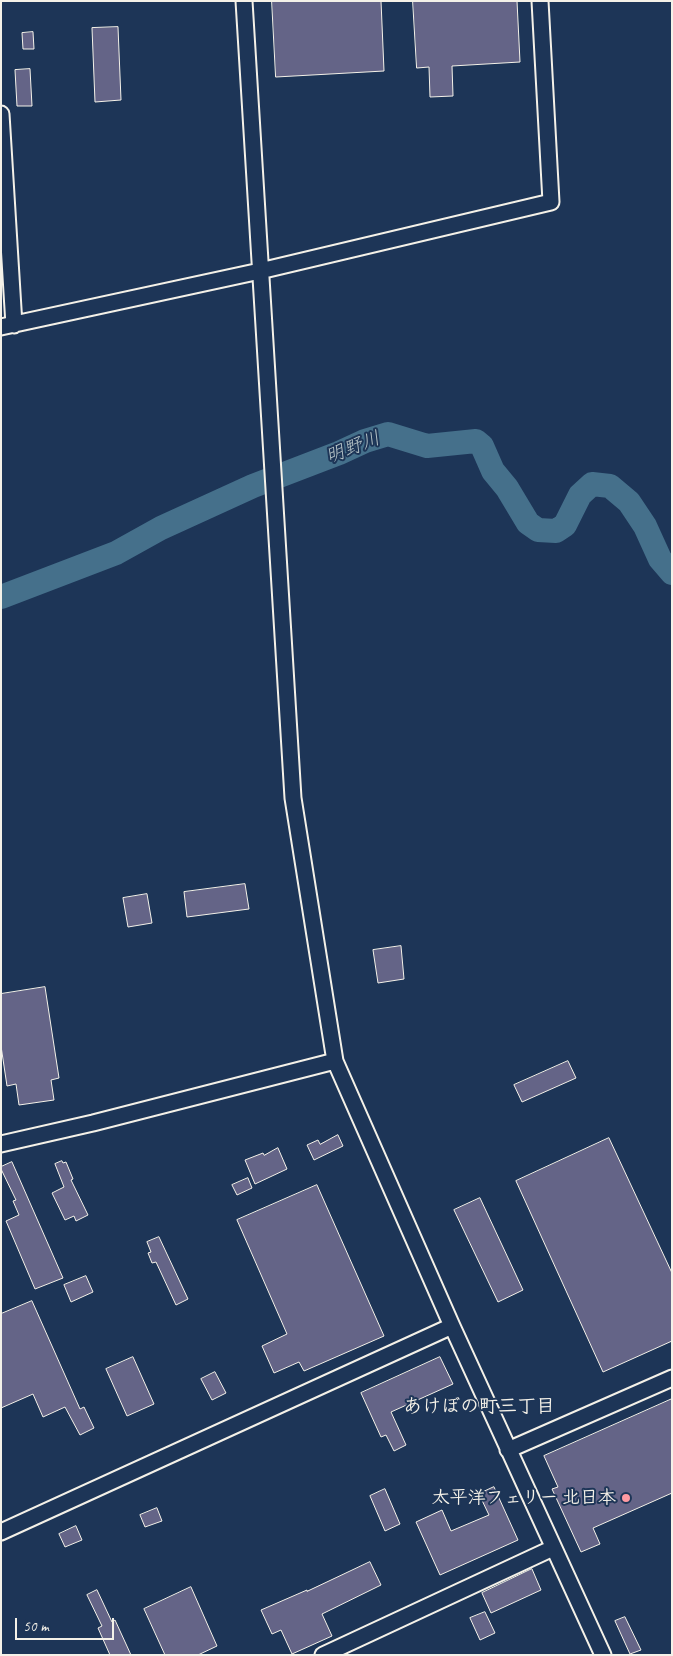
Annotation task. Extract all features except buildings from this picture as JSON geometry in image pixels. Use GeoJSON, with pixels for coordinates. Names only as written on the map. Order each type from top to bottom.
{"type":"FeatureCollection","features":[{"type":"Feature","properties":{"kind":"street"},"geometry":{"type":"LineString","coordinates":[[244,1],[293,798],[335,1061],[452,1326],[603,1655]]}},
{"type":"Feature","properties":{"kind":"street"},"geometry":{"type":"LineString","coordinates":[[1,114],[7,326],[260,271],[551,202],[540,1]]}},
{"type":"Feature","properties":{"kind":"street"},"geometry":{"type":"LineString","coordinates":[[1,1144],[92,1123],[335,1061]]}},
{"type":"Feature","properties":{"kind":"street"},"geometry":{"type":"LineString","coordinates":[[1,1532],[452,1326]]}},
{"type":"Feature","properties":{"kind":"street"},"geometry":{"type":"LineString","coordinates":[[508,1450],[672,1378]]}},
{"type":"Feature","properties":{"kind":"street"},"geometry":{"type":"LineString","coordinates":[[322,1655],[553,1548]]}},
{"type":"Feature","properties":{"kind":"waterway","name":"明野川"},"geometry":{"type":"LineString","coordinates":[[1,597],[116,553],[161,528],[253,486],[365,441],[388,434],[427,446],[476,441],[482,446],[493,471],[507,488],[528,523],[538,530],[556,531],[565,525],[580,495],[592,484],[610,486],[629,502],[645,526],[660,559],[672,573]]}},
{"type":"Feature","properties":{"kind":"place","name":"太平洋フェリー 北日本"},"geometry":{"type":"Point","coordinates":[626,1498]}},
{"type":"Feature","properties":{"kind":"district","name":"あけぼの町三丁目"},"geometry":{"type":"Point","coordinates":[479,1407]}}]}
